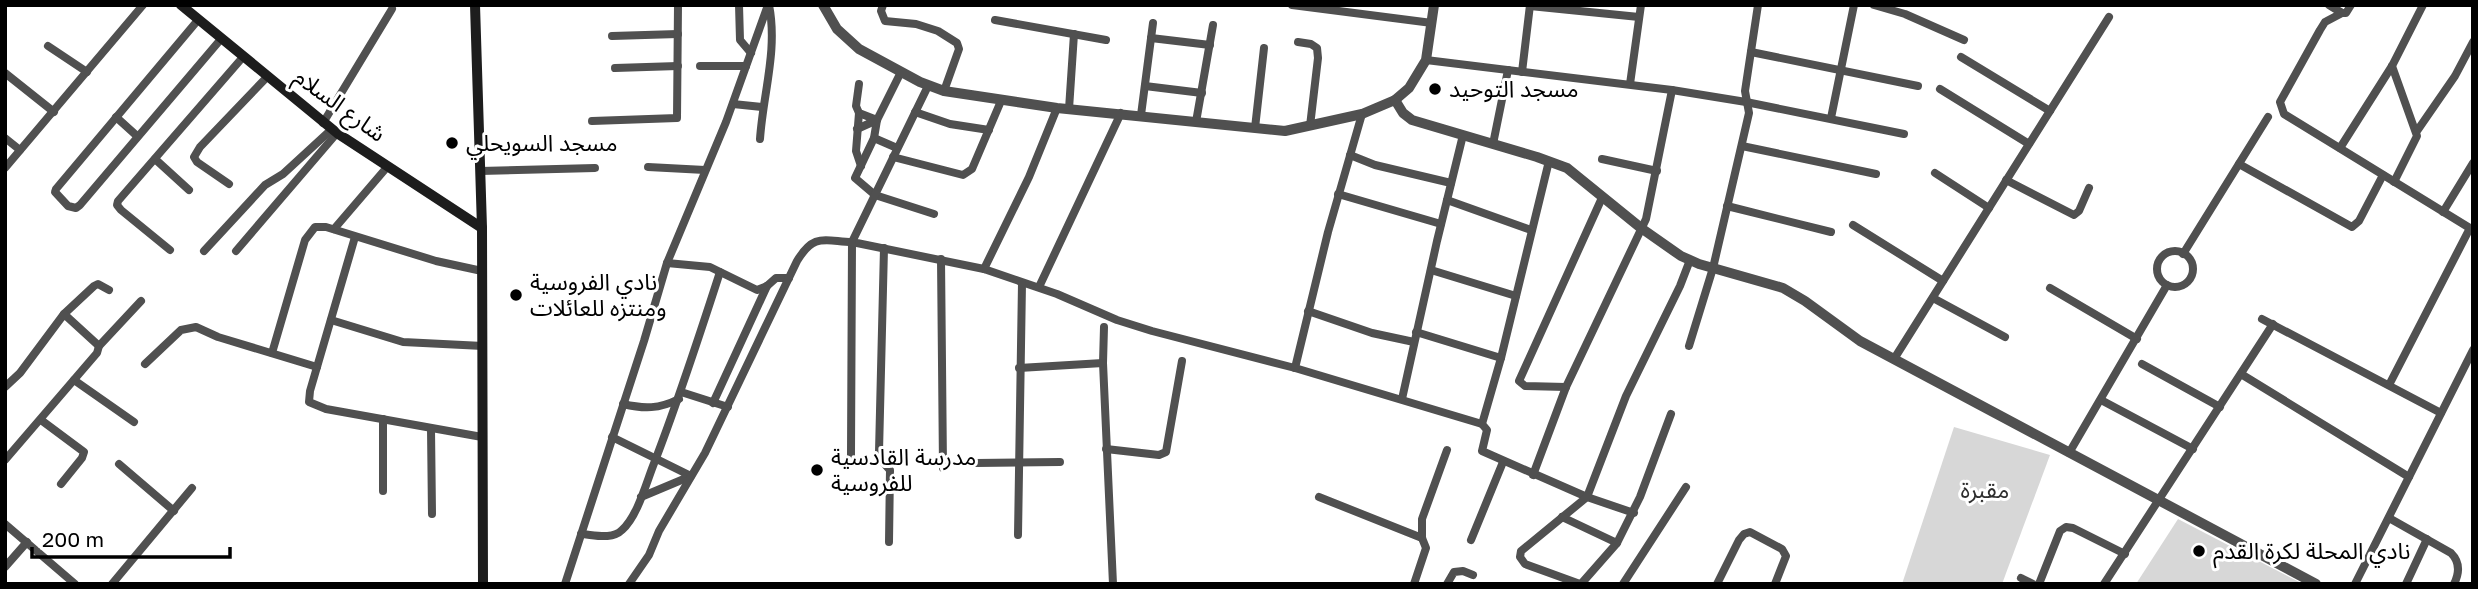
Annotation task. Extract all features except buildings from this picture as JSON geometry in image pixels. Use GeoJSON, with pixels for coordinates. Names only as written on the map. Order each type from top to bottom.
{"type":"FeatureCollection","features":[{"type":"Feature","properties":{"kind":"main road","name":"شارع السلام"},"geometry":{"type":"LineString","coordinates":[[181,5],[331,128],[482,228]]}},
{"type":"Feature","properties":{"kind":"main road"},"geometry":{"type":"LineString","coordinates":[[475,5],[482,228],[483,584]]}},
{"type":"Feature","properties":{"kind":"street"},"geometry":{"type":"LineString","coordinates":[[5,168],[143,5]]}},
{"type":"Feature","properties":{"kind":"street"},"geometry":{"type":"LineString","coordinates":[[592,121],[676,119],[678,5]]}},
{"type":"Feature","properties":{"kind":"street"},"geometry":{"type":"LineString","coordinates":[[739,5],[740,40],[751,53]]}},
{"type":"Feature","properties":{"kind":"street"},"geometry":{"type":"LineString","coordinates":[[565,584],[667,262],[733,104],[768,5]]}},
{"type":"Feature","properties":{"kind":"street"},"geometry":{"type":"LineString","coordinates":[[760,139],[762,107],[773,48],[773,24],[768,5]]}},
{"type":"Feature","properties":{"kind":"street"},"geometry":{"type":"LineString","coordinates":[[823,5],[831,21],[845,38],[859,49],[928,86],[944,91],[1057,108],[1284,131],[1362,114],[1395,100],[1409,88],[1426,60],[1434,5]]}},
{"type":"Feature","properties":{"kind":"street"},"geometry":{"type":"LineString","coordinates":[[883,5],[881,11],[885,21],[916,24],[938,31],[957,43],[959,49],[944,91]]}},
{"type":"Feature","properties":{"kind":"street"},"geometry":{"type":"LineString","coordinates":[[1292,5],[1432,23]]}},
{"type":"Feature","properties":{"kind":"street"},"geometry":{"type":"LineString","coordinates":[[1630,84],[1641,5]]}},
{"type":"Feature","properties":{"kind":"street"},"geometry":{"type":"LineString","coordinates":[[1689,346],[1713,268],[1749,113],[1745,91],[1758,5]]}},
{"type":"Feature","properties":{"kind":"street"},"geometry":{"type":"LineString","coordinates":[[1831,118],[1854,5]]}},
{"type":"Feature","properties":{"kind":"street"},"geometry":{"type":"LineString","coordinates":[[1874,5],[1905,14],[1964,40]]}},
{"type":"Feature","properties":{"kind":"street"},"geometry":{"type":"LineString","coordinates":[[2329,5],[2342,13]]}},
{"type":"Feature","properties":{"kind":"street"},"geometry":{"type":"LineString","coordinates":[[2351,5],[2346,13],[2325,22],[2280,102],[2284,114],[2471,229],[2389,385]]}},
{"type":"Feature","properties":{"kind":"street"},"geometry":{"type":"LineString","coordinates":[[2340,148],[2392,66],[2423,5]]}},
{"type":"Feature","properties":{"kind":"street"},"geometry":{"type":"LineString","coordinates":[[1522,72],[1530,6],[1584,8],[1639,17]]}},
{"type":"Feature","properties":{"kind":"street"},"geometry":{"type":"LineString","coordinates":[[236,251],[331,128],[392,9]]}},
{"type":"Feature","properties":{"kind":"street"},"geometry":{"type":"LineString","coordinates":[[1894,359],[2109,17]]}},
{"type":"Feature","properties":{"kind":"street"},"geometry":{"type":"LineString","coordinates":[[198,20],[56,189],[55,192],[68,206],[76,208],[80,205],[220,39]]}},
{"type":"Feature","properties":{"kind":"street"},"geometry":{"type":"LineString","coordinates":[[995,20],[1106,40]]}},
{"type":"Feature","properties":{"kind":"street"},"geometry":{"type":"LineString","coordinates":[[1142,115],[1153,23]]}},
{"type":"Feature","properties":{"kind":"street"},"geometry":{"type":"LineString","coordinates":[[1196,122],[1213,25]]}},
{"type":"Feature","properties":{"kind":"street"},"geometry":{"type":"LineString","coordinates":[[612,36],[678,34]]}},
{"type":"Feature","properties":{"kind":"street"},"geometry":{"type":"LineString","coordinates":[[1069,108],[1074,34]]}},
{"type":"Feature","properties":{"kind":"street"},"geometry":{"type":"LineString","coordinates":[[1151,38],[1210,45]]}},
{"type":"Feature","properties":{"kind":"street"},"geometry":{"type":"LineString","coordinates":[[2417,131],[2455,76],[2473,42]]}},
{"type":"Feature","properties":{"kind":"street"},"geometry":{"type":"LineString","coordinates":[[1298,43],[1311,44],[1317,48],[1310,126]]}},
{"type":"Feature","properties":{"kind":"street"},"geometry":{"type":"LineString","coordinates":[[48,46],[87,72]]}},
{"type":"Feature","properties":{"kind":"street"},"geometry":{"type":"LineString","coordinates":[[1255,128],[1264,48]]}},
{"type":"Feature","properties":{"kind":"street"},"geometry":{"type":"LineString","coordinates":[[1751,52],[1918,86]]}},
{"type":"Feature","properties":{"kind":"street"},"geometry":{"type":"LineString","coordinates":[[170,250],[117,205],[118,201],[243,57]]}},
{"type":"Feature","properties":{"kind":"street"},"geometry":{"type":"LineString","coordinates":[[1961,57],[2050,111]]}},
{"type":"Feature","properties":{"kind":"street"},"geometry":{"type":"LineString","coordinates":[[1426,60],[1672,90],[1831,118],[1904,134]]}},
{"type":"Feature","properties":{"kind":"street"},"geometry":{"type":"LineString","coordinates":[[615,68],[678,66]]}},
{"type":"Feature","properties":{"kind":"street"},"geometry":{"type":"LineString","coordinates":[[700,66],[746,66]]}},
{"type":"Feature","properties":{"kind":"street"},"geometry":{"type":"LineString","coordinates":[[2392,66],[2417,131],[2416,141],[2395,182]]}},
{"type":"Feature","properties":{"kind":"street"},"geometry":{"type":"LineString","coordinates":[[1493,144],[1507,70]]}},
{"type":"Feature","properties":{"kind":"street"},"geometry":{"type":"LineString","coordinates":[[901,72],[877,120],[874,138],[855,178],[875,195],[934,214]]}},
{"type":"Feature","properties":{"kind":"street"},"geometry":{"type":"LineString","coordinates":[[5,73],[54,112]]}},
{"type":"Feature","properties":{"kind":"street"},"geometry":{"type":"LineString","coordinates":[[229,184],[197,162],[194,157],[267,78]]}},
{"type":"Feature","properties":{"kind":"street"},"geometry":{"type":"LineString","coordinates":[[859,84],[856,151],[861,166]]}},
{"type":"Feature","properties":{"kind":"street"},"geometry":{"type":"LineString","coordinates":[[852,455],[852,242],[928,86]]}},
{"type":"Feature","properties":{"kind":"street"},"geometry":{"type":"LineString","coordinates":[[1145,86],[1202,93]]}},
{"type":"Feature","properties":{"kind":"street"},"geometry":{"type":"LineString","coordinates":[[1940,89],[2029,144]]}},
{"type":"Feature","properties":{"kind":"street"},"geometry":{"type":"LineString","coordinates":[[1533,475],[1566,387],[1648,214],[1672,90]]}},
{"type":"Feature","properties":{"kind":"street"},"geometry":{"type":"LineString","coordinates":[[1395,100],[1403,113],[1412,120],[1567,168],[1642,228],[1689,260],[1790,291],[1851,336],[2316,584]]}},
{"type":"Feature","properties":{"kind":"street"},"geometry":{"type":"LineString","coordinates":[[874,138],[895,153],[963,175],[972,169],[1002,101]]}},
{"type":"Feature","properties":{"kind":"street"},"geometry":{"type":"LineString","coordinates":[[733,104],[762,107]]}},
{"type":"Feature","properties":{"kind":"street"},"geometry":{"type":"LineString","coordinates":[[984,269],[1029,177],[1057,108]]}},
{"type":"Feature","properties":{"kind":"street"},"geometry":{"type":"LineString","coordinates":[[915,112],[950,124],[989,130]]}},
{"type":"Feature","properties":{"kind":"street"},"geometry":{"type":"LineString","coordinates":[[859,113],[877,120]]}},
{"type":"Feature","properties":{"kind":"street"},"geometry":{"type":"LineString","coordinates":[[1039,287],[1121,113]]}},
{"type":"Feature","properties":{"kind":"street"},"geometry":{"type":"LineString","coordinates":[[1295,368],[1338,194],[1362,114]]}},
{"type":"Feature","properties":{"kind":"street"},"geometry":{"type":"LineString","coordinates":[[116,117],[137,136]]}},
{"type":"Feature","properties":{"kind":"street"},"geometry":{"type":"LineString","coordinates":[[2183,254],[2269,117]]}},
{"type":"Feature","properties":{"kind":"street"},"geometry":{"type":"LineString","coordinates":[[857,129],[877,120]]}},
{"type":"Feature","properties":{"kind":"street"},"geometry":{"type":"LineString","coordinates":[[204,251],[257,193],[282,174],[331,128]]}},
{"type":"Feature","properties":{"kind":"street"},"geometry":{"type":"LineString","coordinates":[[1402,399],[1464,135]]}},
{"type":"Feature","properties":{"kind":"street"},"geometry":{"type":"LineString","coordinates":[[5,138],[20,150]]}},
{"type":"Feature","properties":{"kind":"street"},"geometry":{"type":"LineString","coordinates":[[1742,146],[1876,174]]}},
{"type":"Feature","properties":{"kind":"street"},"geometry":{"type":"LineString","coordinates":[[1349,155],[1375,165],[1451,183]]}},
{"type":"Feature","properties":{"kind":"street"},"geometry":{"type":"LineString","coordinates":[[155,159],[189,190]]}},
{"type":"Feature","properties":{"kind":"street"},"geometry":{"type":"LineString","coordinates":[[1602,159],[1657,171]]}},
{"type":"Feature","properties":{"kind":"street"},"geometry":{"type":"LineString","coordinates":[[1482,424],[1501,358],[1549,161]]}},
{"type":"Feature","properties":{"kind":"street"},"geometry":{"type":"LineString","coordinates":[[2443,212],[2473,163]]}},
{"type":"Feature","properties":{"kind":"street"},"geometry":{"type":"LineString","coordinates":[[2239,164],[2352,227],[2359,221],[2383,175]]}},
{"type":"Feature","properties":{"kind":"street"},"geometry":{"type":"LineString","coordinates":[[334,229],[388,166]]}},
{"type":"Feature","properties":{"kind":"street"},"geometry":{"type":"LineString","coordinates":[[1559,166],[1632,224],[1642,228]]}},
{"type":"Feature","properties":{"kind":"street"},"geometry":{"type":"LineString","coordinates":[[648,167],[705,170]]}},
{"type":"Feature","properties":{"kind":"street"},"geometry":{"type":"LineString","coordinates":[[480,171],[595,168]]}},
{"type":"Feature","properties":{"kind":"street"},"geometry":{"type":"LineString","coordinates":[[1935,173],[1989,208]]}},
{"type":"Feature","properties":{"kind":"street"},"geometry":{"type":"LineString","coordinates":[[2006,180],[2074,215],[2079,211],[2089,188]]}},
{"type":"Feature","properties":{"kind":"street"},"geometry":{"type":"LineString","coordinates":[[1338,194],[1441,224]]}},
{"type":"Feature","properties":{"kind":"street"},"geometry":{"type":"LineString","coordinates":[[1447,200],[1531,230]]}},
{"type":"Feature","properties":{"kind":"street"},"geometry":{"type":"LineString","coordinates":[[1566,387],[1525,386],[1520,380],[1601,200]]}},
{"type":"Feature","properties":{"kind":"street"},"geometry":{"type":"LineString","coordinates":[[1727,206],[1831,232]]}},
{"type":"Feature","properties":{"kind":"street"},"geometry":{"type":"LineString","coordinates":[[1853,225],[1943,281]]}},
{"type":"Feature","properties":{"kind":"street"},"geometry":{"type":"LineString","coordinates":[[272,353],[312,228],[318,226],[334,229],[436,261],[482,271]]}},
{"type":"Feature","properties":{"kind":"street"},"geometry":{"type":"LineString","coordinates":[[355,237],[309,402],[431,429],[482,437]]}},
{"type":"Feature","properties":{"kind":"street"},"geometry":{"type":"LineString","coordinates":[[629,584],[649,555],[659,531],[728,407],[803,251],[816,241],[852,242],[984,269],[1039,287],[1117,320],[1295,368],[1482,424],[1487,430],[1482,451],[1533,475],[1634,513]]}},
{"type":"Feature","properties":{"kind":"street"},"geometry":{"type":"LineString","coordinates":[[884,248],[878,453],[890,470],[889,542]]}},
{"type":"Feature","properties":{"kind":"street"},"geometry":{"type":"LineString","coordinates":[[2172,252],[2183,254],[2191,262],[2190,278],[2182,285],[2167,285],[2157,272],[2159,261],[2172,252]]}},
{"type":"Feature","properties":{"kind":"street"},"geometry":{"type":"LineString","coordinates":[[941,259],[943,468]]}},
{"type":"Feature","properties":{"kind":"street"},"geometry":{"type":"LineString","coordinates":[[1671,414],[1634,513],[1608,557],[1581,584],[1525,564],[1520,557],[1521,551],[1587,497],[1626,397],[1689,260]]}},
{"type":"Feature","properties":{"kind":"street"},"geometry":{"type":"LineString","coordinates":[[667,262],[710,267],[757,290],[776,278],[789,278]]}},
{"type":"Feature","properties":{"kind":"street"},"geometry":{"type":"LineString","coordinates":[[1431,270],[1516,296]]}},
{"type":"Feature","properties":{"kind":"street"},"geometry":{"type":"LineString","coordinates":[[581,534],[611,536],[622,530],[641,497],[680,396],[720,272]]}},
{"type":"Feature","properties":{"kind":"street"},"geometry":{"type":"LineString","coordinates":[[1018,535],[1022,283]]}},
{"type":"Feature","properties":{"kind":"street"},"geometry":{"type":"LineString","coordinates":[[5,387],[20,373],[64,314],[94,286],[98,284],[108,290]]}},
{"type":"Feature","properties":{"kind":"street"},"geometry":{"type":"LineString","coordinates":[[2069,453],[2167,285]]}},
{"type":"Feature","properties":{"kind":"street"},"geometry":{"type":"LineString","coordinates":[[713,402],[767,286]]}},
{"type":"Feature","properties":{"kind":"street"},"geometry":{"type":"LineString","coordinates":[[2050,288],[2137,339]]}},
{"type":"Feature","properties":{"kind":"street"},"geometry":{"type":"LineString","coordinates":[[1933,298],[2005,337]]}},
{"type":"Feature","properties":{"kind":"street"},"geometry":{"type":"LineString","coordinates":[[5,460],[97,353],[99,346],[141,301]]}},
{"type":"Feature","properties":{"kind":"street"},"geometry":{"type":"LineString","coordinates":[[1308,311],[1372,333],[1414,342]]}},
{"type":"Feature","properties":{"kind":"street"},"geometry":{"type":"LineString","coordinates":[[64,314],[99,346]]}},
{"type":"Feature","properties":{"kind":"street"},"geometry":{"type":"LineString","coordinates":[[2262,319],[2441,413]]}},
{"type":"Feature","properties":{"kind":"street"},"geometry":{"type":"LineString","coordinates":[[331,320],[403,342],[483,346]]}},
{"type":"Feature","properties":{"kind":"street"},"geometry":{"type":"LineString","coordinates":[[2104,584],[2273,324]]}},
{"type":"Feature","properties":{"kind":"street"},"geometry":{"type":"LineString","coordinates":[[145,364],[181,330],[196,327],[218,337],[317,367]]}},
{"type":"Feature","properties":{"kind":"street"},"geometry":{"type":"LineString","coordinates":[[1104,327],[1106,449],[1113,584]]}},
{"type":"Feature","properties":{"kind":"street"},"geometry":{"type":"LineString","coordinates":[[1416,332],[1501,358]]}},
{"type":"Feature","properties":{"kind":"street"},"geometry":{"type":"LineString","coordinates":[[2355,584],[2473,350]]}},
{"type":"Feature","properties":{"kind":"street"},"geometry":{"type":"LineString","coordinates":[[1106,449],[1159,455],[1166,452],[1182,360]]}},
{"type":"Feature","properties":{"kind":"street"},"geometry":{"type":"LineString","coordinates":[[1020,368],[1103,363]]}},
{"type":"Feature","properties":{"kind":"street"},"geometry":{"type":"LineString","coordinates":[[2142,364],[2220,407]]}},
{"type":"Feature","properties":{"kind":"street"},"geometry":{"type":"LineString","coordinates":[[2241,374],[2409,477]]}},
{"type":"Feature","properties":{"kind":"street"},"geometry":{"type":"LineString","coordinates":[[74,380],[134,422]]}},
{"type":"Feature","properties":{"kind":"street"},"geometry":{"type":"LineString","coordinates":[[623,404],[653,409],[665,406],[680,396],[728,407]]}},
{"type":"Feature","properties":{"kind":"street"},"geometry":{"type":"LineString","coordinates":[[2101,400],[2193,449]]}},
{"type":"Feature","properties":{"kind":"street"},"geometry":{"type":"LineString","coordinates":[[383,419],[383,491]]}},
{"type":"Feature","properties":{"kind":"street"},"geometry":{"type":"LineString","coordinates":[[41,420],[84,452],[61,484]]}},
{"type":"Feature","properties":{"kind":"street"},"geometry":{"type":"LineString","coordinates":[[431,429],[432,514]]}},
{"type":"Feature","properties":{"kind":"street"},"geometry":{"type":"LineString","coordinates":[[612,437],[691,476]]}},
{"type":"Feature","properties":{"kind":"street"},"geometry":{"type":"LineString","coordinates":[[1414,584],[1425,553],[1422,519],[1447,450]]}},
{"type":"Feature","properties":{"kind":"street"},"geometry":{"type":"LineString","coordinates":[[976,463],[1060,462]]}},
{"type":"Feature","properties":{"kind":"street"},"geometry":{"type":"LineString","coordinates":[[1471,540],[1503,462]]}},
{"type":"Feature","properties":{"kind":"street"},"geometry":{"type":"LineString","coordinates":[[119,464],[174,511]]}},
{"type":"Feature","properties":{"kind":"street"},"geometry":{"type":"LineString","coordinates":[[641,497],[691,476]]}},
{"type":"Feature","properties":{"kind":"street"},"geometry":{"type":"LineString","coordinates":[[1623,584],[1686,487]]}},
{"type":"Feature","properties":{"kind":"street"},"geometry":{"type":"LineString","coordinates":[[112,584],[192,488]]}},
{"type":"Feature","properties":{"kind":"street"},"geometry":{"type":"LineString","coordinates":[[1319,497],[1422,538]]}},
{"type":"Feature","properties":{"kind":"street"},"geometry":{"type":"LineString","coordinates":[[1562,517],[1617,543]]}},
{"type":"Feature","properties":{"kind":"street"},"geometry":{"type":"LineString","coordinates":[[2389,518],[2455,557],[2459,569],[2454,584]]}},
{"type":"Feature","properties":{"kind":"street"},"geometry":{"type":"LineString","coordinates":[[5,524],[75,584]]}},
{"type":"Feature","properties":{"kind":"street"},"geometry":{"type":"LineString","coordinates":[[2021,578],[2036,584],[2059,534],[2066,527],[2124,554]]}},
{"type":"Feature","properties":{"kind":"street"},"geometry":{"type":"LineString","coordinates":[[1717,584],[1739,540],[1750,532],[1782,549],[1786,556],[1775,584]]}},
{"type":"Feature","properties":{"kind":"street"},"geometry":{"type":"LineString","coordinates":[[2406,584],[2427,539]]}},
{"type":"Feature","properties":{"kind":"street"},"geometry":{"type":"LineString","coordinates":[[5,567],[27,542]]}},
{"type":"Feature","properties":{"kind":"street"},"geometry":{"type":"LineString","coordinates":[[1447,584],[1454,572],[1473,575]]}},
{"type":"Feature","properties":{"kind":"green space","name":"مقبرة"},"geometry":{"type":"Polygon","coordinates":[[[1954,427],[2050,455],[2002,584],[1902,584],[1954,427]]]}},
{"type":"Feature","properties":{"kind":"green space","name":"نادي المحلة لكرة القدم"},"geometry":{"type":"Polygon","coordinates":[[[2178,519],[2303,584],[2136,584],[2178,519]]]}},
{"type":"Feature","properties":{"kind":"place","name":"مسجد التوحيد"},"geometry":{"type":"Point","coordinates":[1435,89]}},
{"type":"Feature","properties":{"kind":"place","name":"مسجد السويحلي"},"geometry":{"type":"Point","coordinates":[452,143]}},
{"type":"Feature","properties":{"kind":"place","name":"نادي الفروسية ومنتزه للعائلات"},"geometry":{"type":"Point","coordinates":[516,295]}},
{"type":"Feature","properties":{"kind":"place","name":"مدرسة القادسية للفروسية"},"geometry":{"type":"Point","coordinates":[817,470]}},
{"type":"Feature","properties":{"kind":"place","name":"نادي المحلة لكرة القدم"},"geometry":{"type":"Point","coordinates":[2199,551]}}]}
